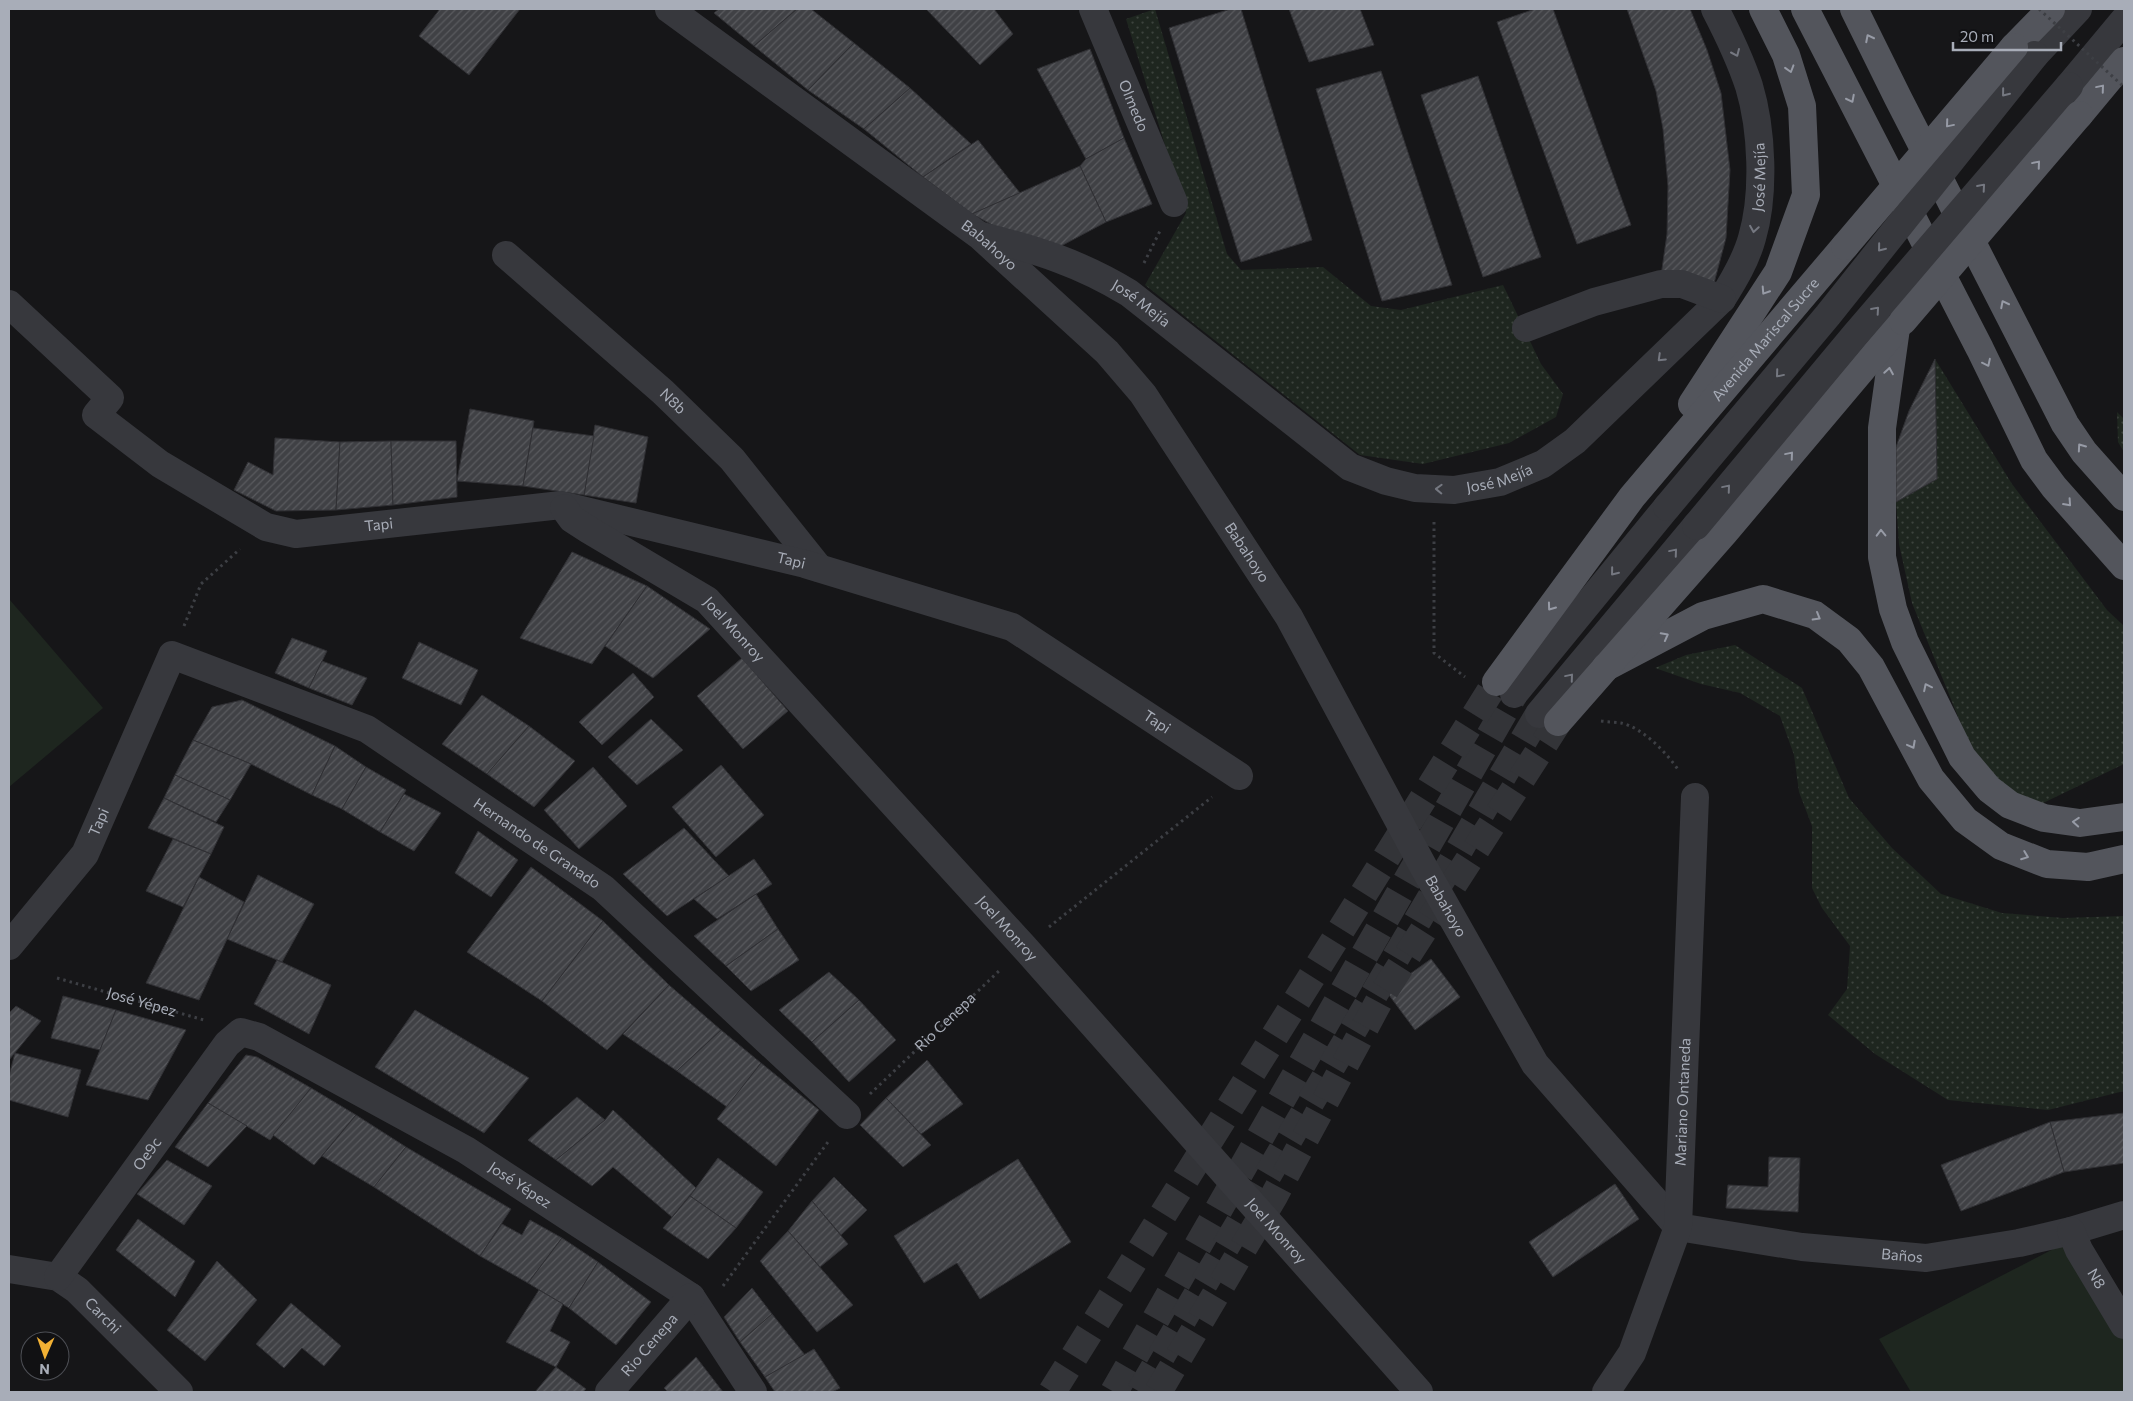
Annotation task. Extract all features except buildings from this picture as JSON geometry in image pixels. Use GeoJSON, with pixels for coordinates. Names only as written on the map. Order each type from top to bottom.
{"type":"FeatureCollection","features":[{"type":"Feature","properties":{"kind":"main road"},"geometry":{"type":"LineString","coordinates":[[1632,497],[1778,272],[1806,196],[1802,106],[1786,55],[1763,9]]}},
{"type":"Feature","properties":{"kind":"main road"},"geometry":{"type":"LineString","coordinates":[[1805,9],[1980,349],[2034,460],[2054,487],[2124,566]]}},
{"type":"Feature","properties":{"kind":"main road"},"geometry":{"type":"LineString","coordinates":[[1854,9],[2066,424],[2084,452],[2124,497]]}},
{"type":"Feature","properties":{"kind":"main road","name":"Avenida Mariscal Sucre"},"geometry":{"type":"LineString","coordinates":[[1505,688],[1632,497],[1845,246],[2025,51],[2051,9]]}},
{"type":"Feature","properties":{"kind":"main road"},"geometry":{"type":"LineString","coordinates":[[1549,718],[1606,667],[1725,532],[2124,61]]}},
{"type":"Feature","properties":{"kind":"main road"},"geometry":{"type":"LineString","coordinates":[[1900,325],[1882,428],[1882,557],[1893,609],[1905,642],[1962,757],[1989,789],[2010,805],[2044,818],[2080,823],[2124,817]]}},
{"type":"Feature","properties":{"kind":"main road"},"geometry":{"type":"LineString","coordinates":[[1606,667],[1703,616],[1763,599],[1815,615],[1849,640],[1870,667],[1931,780],[1965,820],[2001,846],[2047,864],[2088,867],[2124,859]]}},
{"type":"Feature","properties":{"kind":"street","name":"Babahoyo"},"geometry":{"type":"LineString","coordinates":[[669,9],[980,236],[1107,352],[1142,394],[1289,617],[1423,866],[1535,1064],[1678,1227]]}},
{"type":"Feature","properties":{"kind":"street","name":"Olmedo"},"geometry":{"type":"LineString","coordinates":[[1093,9],[1174,203]]}},
{"type":"Feature","properties":{"kind":"street","name":"José Mejía"},"geometry":{"type":"LineString","coordinates":[[980,236],[1035,249],[1070,262],[1109,280],[1129,293],[1350,467],[1386,481],[1415,488],[1454,490],[1500,482],[1542,464],[1575,441],[1722,300],[1737,277],[1752,238],[1758,206],[1759,130],[1749,88],[1738,55],[1715,9]]}},
{"type":"Feature","properties":{"kind":"street"},"geometry":{"type":"LineString","coordinates":[[1505,688],[1667,507],[1828,315],[2025,51],[2078,9]]}},
{"type":"Feature","properties":{"kind":"street"},"geometry":{"type":"LineString","coordinates":[[1549,718],[1696,526],[1855,335],[2124,20]]}},
{"type":"Feature","properties":{"kind":"street","name":"N8b"},"geometry":{"type":"LineString","coordinates":[[506,255],[663,392],[732,459],[820,568]]}},
{"type":"Feature","properties":{"kind":"street"},"geometry":{"type":"LineString","coordinates":[[1526,328],[1594,302],[1661,284],[1682,284],[1722,300]]}},
{"type":"Feature","properties":{"kind":"street","name":"Tapi"},"geometry":{"type":"LineString","coordinates":[[9,304],[110,398],[96,415],[160,464],[266,527],[296,534],[561,504],[820,568],[1012,627],[1239,776]]}},
{"type":"Feature","properties":{"kind":"street","name":"Joel Monroy"},"geometry":{"type":"LineString","coordinates":[[561,504],[572,519],[707,600],[1024,947],[1419,1392]]}},
{"type":"Feature","properties":{"kind":"street","name":"Tapi"},"geometry":{"type":"LineString","coordinates":[[9,946],[85,854],[172,655]]}},
{"type":"Feature","properties":{"kind":"street","name":"Hernando de Granado"},"geometry":{"type":"LineString","coordinates":[[172,655],[368,729],[603,888],[847,1115]]}},
{"type":"Feature","properties":{"kind":"street","name":"Mariano Ontaneda"},"geometry":{"type":"LineString","coordinates":[[1606,1392],[1632,1353],[1678,1227],[1695,797]]}},
{"type":"Feature","properties":{"kind":"street","name":"Oe9c"},"geometry":{"type":"LineString","coordinates":[[58,1277],[227,1044],[241,1032]]}},
{"type":"Feature","properties":{"kind":"street","name":"José Yépez"},"geometry":{"type":"LineString","coordinates":[[241,1032],[259,1037],[466,1150],[690,1297],[753,1392]]}},
{"type":"Feature","properties":{"kind":"street","name":"Baños"},"geometry":{"type":"LineString","coordinates":[[1678,1227],[1802,1247],[1926,1258],[2019,1243],[2071,1231],[2124,1214]]}},
{"type":"Feature","properties":{"kind":"street","name":"N8"},"geometry":{"type":"LineString","coordinates":[[2071,1231],[2079,1250],[2124,1325]]}},
{"type":"Feature","properties":{"kind":"street","name":"Carchi"},"geometry":{"type":"LineString","coordinates":[[9,1269],[58,1277],[77,1290],[180,1392]]}},
{"type":"Feature","properties":{"kind":"street","name":"Rio Cenepa"},"geometry":{"type":"LineString","coordinates":[[609,1392],[690,1297]]}},
{"type":"Feature","properties":{"kind":"path"},"geometry":{"type":"LineString","coordinates":[[2039,9],[2124,87]]}},
{"type":"Feature","properties":{"kind":"path"},"geometry":{"type":"LineString","coordinates":[[1129,293],[1174,203]]}},
{"type":"Feature","properties":{"kind":"path"},"geometry":{"type":"LineString","coordinates":[[172,655],[200,584],[266,527]]}},
{"type":"Feature","properties":{"kind":"path","name":"Rio Cenepa"},"geometry":{"type":"LineString","coordinates":[[719,1291],[847,1115],[1024,947],[1214,795]]}},
{"type":"Feature","properties":{"kind":"path","name":"José Yépez"},"geometry":{"type":"LineString","coordinates":[[57,978],[206,1020]]}},
{"type":"Feature","properties":{"kind":"shaded area"},"geometry":{"type":"Polygon","coordinates":[[[1155,9],[1227,254],[1241,270],[1323,267],[1371,306],[1401,310],[1503,285],[1541,364],[1563,394],[1556,417],[1509,443],[1423,464],[1360,455],[1145,285],[1186,213],[1126,19],[1155,9]]]}},
{"type":"Feature","properties":{"kind":"shaded area"},"geometry":{"type":"Polygon","coordinates":[[[1935,359],[2012,484],[2107,610],[2124,626],[2124,764],[2041,804],[2007,791],[1976,761],[1912,603],[1899,544],[1896,502],[1937,479],[1935,359]]]}},
{"type":"Feature","properties":{"kind":"shaded area"},"geometry":{"type":"Polygon","coordinates":[[[2117,412],[2124,419],[2124,452],[2118,442],[2117,412]]]}},
{"type":"Feature","properties":{"kind":"shaded area"},"geometry":{"type":"Polygon","coordinates":[[[9,599],[103,708],[9,787],[9,599]]]}},
{"type":"Feature","properties":{"kind":"shaded area"},"geometry":{"type":"Polygon","coordinates":[[[1735,645],[1802,688],[1849,798],[1892,848],[1941,894],[2002,913],[2063,918],[2124,916],[2124,1091],[2048,1110],[1948,1100],[1875,1054],[1828,1015],[1847,989],[1850,946],[1822,908],[1812,888],[1812,826],[1799,792],[1794,755],[1780,716],[1740,693],[1701,684],[1655,668],[1686,655],[1735,645]]]}},
{"type":"Feature","properties":{"kind":"shaded area"},"geometry":{"type":"Polygon","coordinates":[[[2063,1244],[2124,1339],[2124,1392],[1911,1392],[1879,1339],[2063,1244]]]}},
{"type":"Feature","properties":{"kind":"tunnel"},"geometry":{"type":"LineString","coordinates":[[1052,1392],[1496,682]]}},
{"type":"Feature","properties":{"kind":"tunnel"},"geometry":{"type":"LineString","coordinates":[[1114,1392],[1514,694]]}},
{"type":"Feature","properties":{"kind":"tunnel"},"geometry":{"type":"LineString","coordinates":[[1140,1392],[1539,714]]}},
{"type":"Feature","properties":{"kind":"tunnel"},"geometry":{"type":"LineString","coordinates":[[1158,1392],[1274,1196],[1385,990],[1558,722]]}}]}
